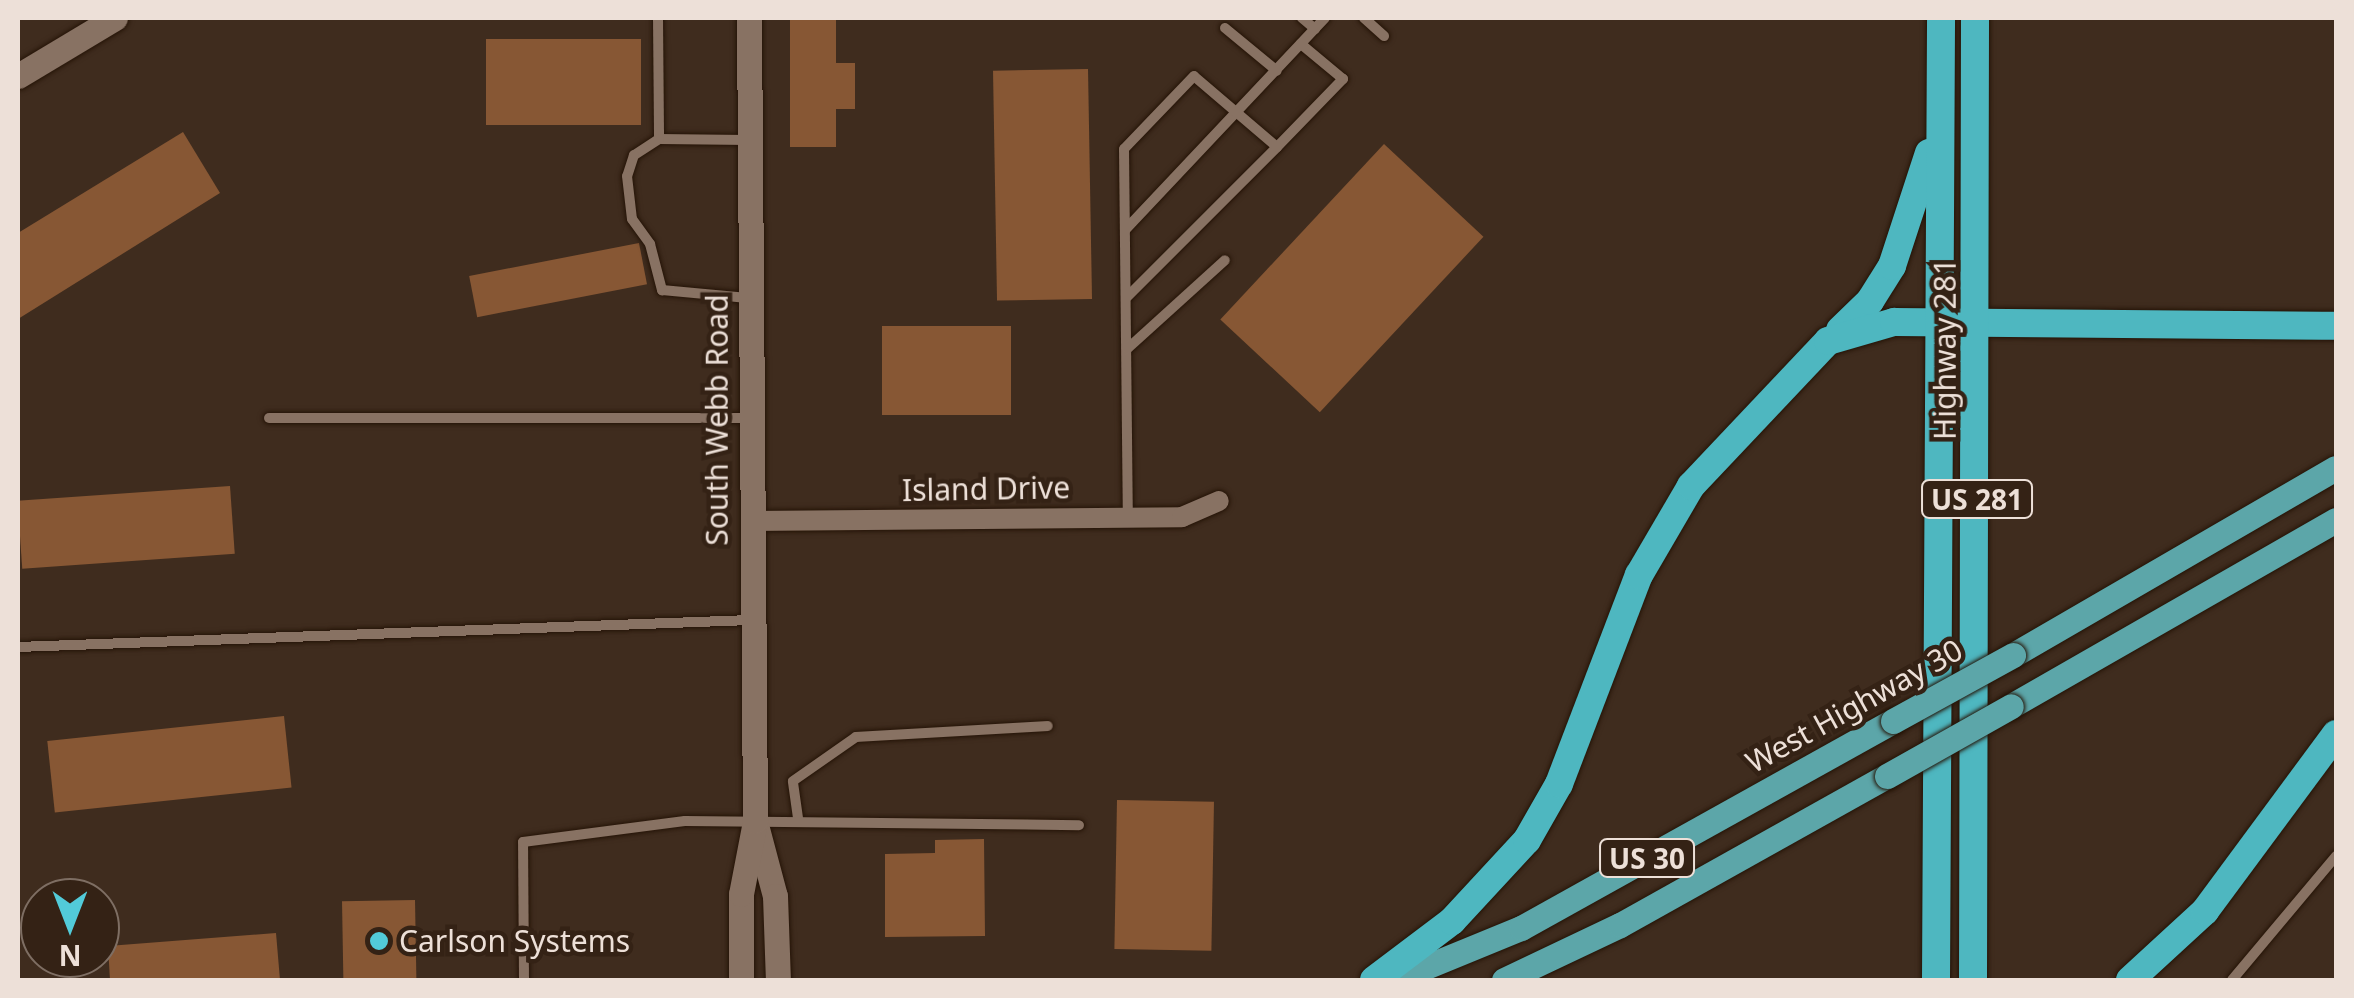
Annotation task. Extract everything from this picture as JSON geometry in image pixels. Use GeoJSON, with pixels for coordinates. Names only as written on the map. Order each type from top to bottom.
{"type":"FeatureCollection","features":[{"type":"Feature","properties":{"kind":"highway","name":"Highway 281"},"geometry":{"type":"LineString","coordinates":[[1936,980],[1941,18]]}},
{"type":"Feature","properties":{"kind":"highway","name":"Highway 281"},"geometry":{"type":"LineString","coordinates":[[1973,980],[1976,18]]}},
{"type":"Feature","properties":{"kind":"highway"},"geometry":{"type":"LineString","coordinates":[[1374,980],[1452,921],[1527,840],[1559,784],[1639,575],[1692,486],[1870,301],[1908,230],[1928,160],[1940,68]]}},
{"type":"Feature","properties":{"kind":"highway"},"geometry":{"type":"LineString","coordinates":[[1828,341],[1864,326],[1940,320],[2336,326]]}},
{"type":"Feature","properties":{"kind":"highway"},"geometry":{"type":"LineString","coordinates":[[2130,980],[2205,911],[2336,734]]}},
{"type":"Feature","properties":{"kind":"main road","name":"West Highway 30"},"geometry":{"type":"LineString","coordinates":[[1394,980],[1521,928],[2013,655],[2336,468]]}},
{"type":"Feature","properties":{"kind":"main road","name":"US 30"},"geometry":{"type":"LineString","coordinates":[[1504,980],[1620,925],[2336,520]]}},
{"type":"Feature","properties":{"kind":"street"},"geometry":{"type":"LineString","coordinates":[[18,76],[115,18]]}},
{"type":"Feature","properties":{"kind":"street","name":"South Webb Road"},"geometry":{"type":"LineString","coordinates":[[741,980],[741,894],[755,821],[748,418],[749,18]]}},
{"type":"Feature","properties":{"kind":"street","name":"Island Drive"},"geometry":{"type":"LineString","coordinates":[[751,521],[1182,516],[1219,501]]}},
{"type":"Feature","properties":{"kind":"street","name":"South Webb Road"},"geometry":{"type":"LineString","coordinates":[[755,821],[776,896],[778,980]]}},
{"type":"Feature","properties":{"kind":"lane"},"geometry":{"type":"LineString","coordinates":[[658,18],[659,139]]}},
{"type":"Feature","properties":{"kind":"lane"},"geometry":{"type":"LineString","coordinates":[[1302,18],[1315,29]]}},
{"type":"Feature","properties":{"kind":"lane"},"geometry":{"type":"LineString","coordinates":[[1126,229],[1326,18]]}},
{"type":"Feature","properties":{"kind":"lane"},"geometry":{"type":"LineString","coordinates":[[1364,18],[1384,36]]}},
{"type":"Feature","properties":{"kind":"lane"},"geometry":{"type":"LineString","coordinates":[[1225,28],[1277,70]]}},
{"type":"Feature","properties":{"kind":"lane"},"geometry":{"type":"LineString","coordinates":[[1127,297],[1343,79],[1302,44]]}},
{"type":"Feature","properties":{"kind":"lane"},"geometry":{"type":"LineString","coordinates":[[1128,517],[1124,150],[1194,76],[1277,148]]}},
{"type":"Feature","properties":{"kind":"lane"},"geometry":{"type":"LineString","coordinates":[[748,298],[662,290],[650,244],[632,219],[627,176],[634,155],[659,139],[749,140]]}},
{"type":"Feature","properties":{"kind":"lane"},"geometry":{"type":"LineString","coordinates":[[1128,349],[1225,260]]}},
{"type":"Feature","properties":{"kind":"lane"},"geometry":{"type":"LineString","coordinates":[[268,418],[748,418]]}},
{"type":"Feature","properties":{"kind":"lane"},"geometry":{"type":"LineString","coordinates":[[18,647],[750,620]]}},
{"type":"Feature","properties":{"kind":"lane"},"geometry":{"type":"LineString","coordinates":[[798,818],[793,781],[856,737],[1048,726]]}},
{"type":"Feature","properties":{"kind":"lane"},"geometry":{"type":"LineString","coordinates":[[524,980],[522,842],[685,821],[798,818],[1078,826]]}},
{"type":"Feature","properties":{"kind":"lane"},"geometry":{"type":"LineString","coordinates":[[2232,980],[2336,856]]}},
{"type":"Feature","properties":{"kind":"building"},"geometry":{"type":"Polygon","coordinates":[[[790,18],[836,18],[836,63],[855,63],[855,109],[836,109],[836,147],[790,147],[790,18]]]}},
{"type":"Feature","properties":{"kind":"building"},"geometry":{"type":"Polygon","coordinates":[[[486,39],[641,39],[641,125],[486,125],[486,39]]]}},
{"type":"Feature","properties":{"kind":"building"},"geometry":{"type":"Polygon","coordinates":[[[1088,69],[1092,299],[997,301],[993,71],[1088,69]]]}},
{"type":"Feature","properties":{"kind":"building"},"geometry":{"type":"Polygon","coordinates":[[[183,132],[220,193],[18,319],[18,233],[183,132]]]}},
{"type":"Feature","properties":{"kind":"building"},"geometry":{"type":"Polygon","coordinates":[[[1384,144],[1483,237],[1320,412],[1220,320],[1384,144]]]}},
{"type":"Feature","properties":{"kind":"building"},"geometry":{"type":"Polygon","coordinates":[[[639,243],[647,284],[477,317],[469,276],[639,243]]]}},
{"type":"Feature","properties":{"kind":"building"},"geometry":{"type":"Polygon","coordinates":[[[882,326],[1011,326],[1011,415],[882,415],[882,326]]]}},
{"type":"Feature","properties":{"kind":"building"},"geometry":{"type":"Polygon","coordinates":[[[230,486],[235,554],[22,569],[18,501],[230,486]]]}},
{"type":"Feature","properties":{"kind":"building"},"geometry":{"type":"Polygon","coordinates":[[[284,716],[292,788],[55,812],[47,741],[284,716]]]}},
{"type":"Feature","properties":{"kind":"building"},"geometry":{"type":"Polygon","coordinates":[[[1117,800],[1214,802],[1211,951],[1114,949],[1117,800]]]}},
{"type":"Feature","properties":{"kind":"building"},"geometry":{"type":"Polygon","coordinates":[[[984,839],[985,936],[885,937],[885,854],[935,853],[935,840],[984,839]]]}},
{"type":"Feature","properties":{"kind":"building","name":"Carlson Systems"},"geometry":{"type":"Polygon","coordinates":[[[415,900],[416,980],[343,980],[342,901],[415,900]]]}},
{"type":"Feature","properties":{"kind":"building"},"geometry":{"type":"Polygon","coordinates":[[[276,933],[280,980],[110,980],[120,978],[120,945],[276,933]]]}},
{"type":"Feature","properties":{"kind":"place","name":"Carlson Systems"},"geometry":{"type":"Point","coordinates":[379,941]}}]}
